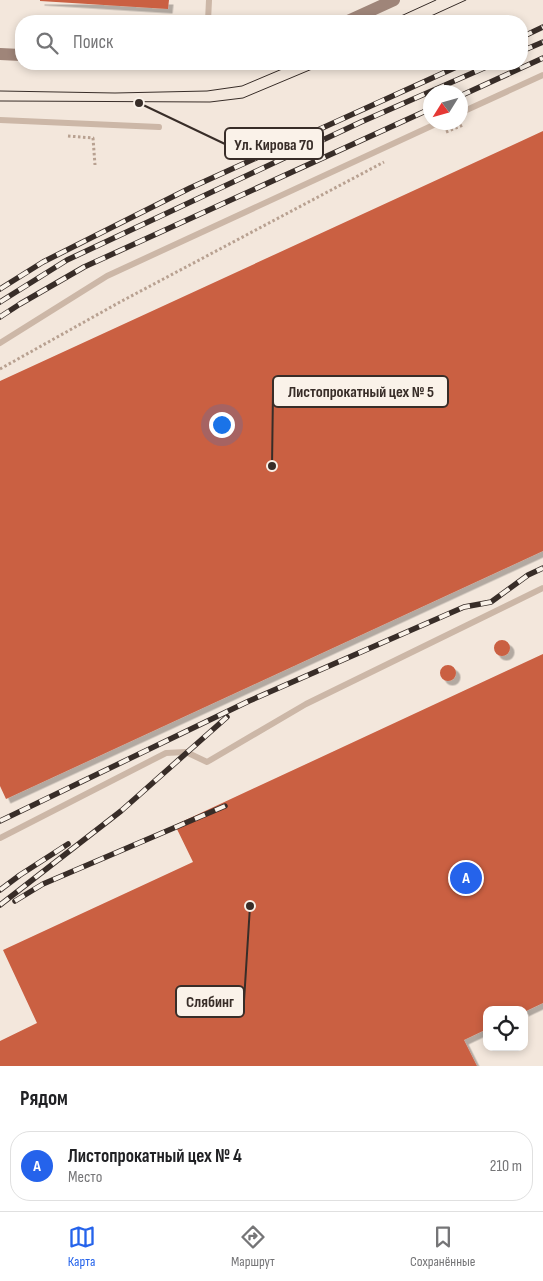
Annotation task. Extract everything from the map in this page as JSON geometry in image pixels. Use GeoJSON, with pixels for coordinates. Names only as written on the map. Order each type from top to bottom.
{"type":"FeatureCollection","features":[{"type":"Feature","properties":{"kind":"main road"},"geometry":{"type":"LineString","coordinates":[[361,15],[394,0]]}},
{"type":"Feature","properties":{"kind":"main road"},"geometry":{"type":"LineString","coordinates":[[0,54],[15,55]]}},
{"type":"Feature","properties":{"kind":"lane"},"geometry":{"type":"LineString","coordinates":[[208,15],[209,0]]}},
{"type":"Feature","properties":{"kind":"lane"},"geometry":{"type":"LineString","coordinates":[[468,109],[543,75]]}},
{"type":"Feature","properties":{"kind":"lane"},"geometry":{"type":"LineString","coordinates":[[0,120],[159,128]]}},
{"type":"Feature","properties":{"kind":"lane"},"geometry":{"type":"LineString","coordinates":[[0,343],[107,276],[423,130]]}},
{"type":"Feature","properties":{"kind":"lane"},"geometry":{"type":"LineString","coordinates":[[0,838],[166,753],[186,752],[207,762],[306,704],[543,588]]}},
{"type":"Feature","properties":{"kind":"path"},"geometry":{"type":"LineString","coordinates":[[444,133],[471,121]]}},
{"type":"Feature","properties":{"kind":"path"},"geometry":{"type":"LineString","coordinates":[[65,136],[93,138],[95,165]]}},
{"type":"Feature","properties":{"kind":"path"},"geometry":{"type":"LineString","coordinates":[[0,369],[120,302],[391,158]]}},
{"type":"Feature","properties":{"kind":"building"},"geometry":{"type":"Polygon","coordinates":[[[40,0],[169,0],[168,9],[40,0]]]}},
{"type":"Feature","properties":{"kind":"building"},"geometry":{"type":"Polygon","coordinates":[[[543,131],[543,551],[6,799],[0,786],[0,381],[543,131]]]}},
{"type":"Feature","properties":{"kind":"building"},"geometry":{"type":"Polygon","coordinates":[[[502,640],[508,642],[510,648],[508,654],[502,656],[496,654],[494,648],[496,642],[502,640]]]}},
{"type":"Feature","properties":{"kind":"building"},"geometry":{"type":"Polygon","coordinates":[[[543,654],[543,1003],[528,1010],[528,1006],[483,1006],[483,1031],[464,1040],[477,1066],[0,1066],[0,1041],[37,1023],[3,950],[193,862],[175,825],[543,654]]]}},
{"type":"Feature","properties":{"kind":"building"},"geometry":{"type":"Polygon","coordinates":[[[448,665],[454,667],[456,673],[454,679],[448,681],[442,679],[440,673],[442,667],[448,665]]]}},
{"type":"Feature","properties":{"kind":"tram line"},"geometry":{"type":"LineString","coordinates":[[403,15],[436,0]]}},
{"type":"Feature","properties":{"kind":"tram line"},"geometry":{"type":"LineString","coordinates":[[433,15],[466,0]]}},
{"type":"Feature","properties":{"kind":"tram line"},"geometry":{"type":"LineString","coordinates":[[0,91],[115,93],[207,91],[242,86],[280,70]]}},
{"type":"Feature","properties":{"kind":"tram line"},"geometry":{"type":"LineString","coordinates":[[0,101],[210,102],[243,98],[310,70]]}},
{"type":"Feature","properties":{"kind":"railway"},"geometry":{"type":"LineString","coordinates":[[528,34],[543,27]]}},
{"type":"Feature","properties":{"kind":"railway"},"geometry":{"type":"LineString","coordinates":[[528,48],[543,42]]}},
{"type":"Feature","properties":{"kind":"railway"},"geometry":{"type":"LineString","coordinates":[[528,65],[543,58]]}},
{"type":"Feature","properties":{"kind":"railway"},"geometry":{"type":"LineString","coordinates":[[0,289],[43,262],[190,188],[450,70]]}},
{"type":"Feature","properties":{"kind":"railway"},"geometry":{"type":"LineString","coordinates":[[0,302],[67,260],[361,122],[479,70]]}},
{"type":"Feature","properties":{"kind":"railway"},"geometry":{"type":"LineString","coordinates":[[468,92],[517,70]]}},
{"type":"Feature","properties":{"kind":"railway"},"geometry":{"type":"LineString","coordinates":[[0,317],[84,267],[423,112]]}},
{"type":"Feature","properties":{"kind":"railway"},"geometry":{"type":"LineString","coordinates":[[0,821],[249,701],[464,607],[491,602],[528,575],[543,568]]}},
{"type":"Feature","properties":{"kind":"railway"},"geometry":{"type":"LineString","coordinates":[[0,905],[121,811],[227,717]]}},
{"type":"Feature","properties":{"kind":"railway"},"geometry":{"type":"LineString","coordinates":[[15,901],[43,884],[225,806]]}},
{"type":"Feature","properties":{"kind":"railway"},"geometry":{"type":"LineString","coordinates":[[0,890],[68,844]]}},
{"type":"Feature","properties":{"kind":"place","name":"Ул. Кирова 70"},"geometry":{"type":"Point","coordinates":[139,103]}},
{"type":"Feature","properties":{"kind":"place","name":"Листопрокатный цех № 5"},"geometry":{"type":"Point","coordinates":[272,466]}},
{"type":"Feature","properties":{"kind":"place","name":"Листопрокатный цех № 4"},"geometry":{"type":"Point","coordinates":[466,878]}},
{"type":"Feature","properties":{"kind":"place","name":"Слябинг"},"geometry":{"type":"Point","coordinates":[250,906]}}]}
